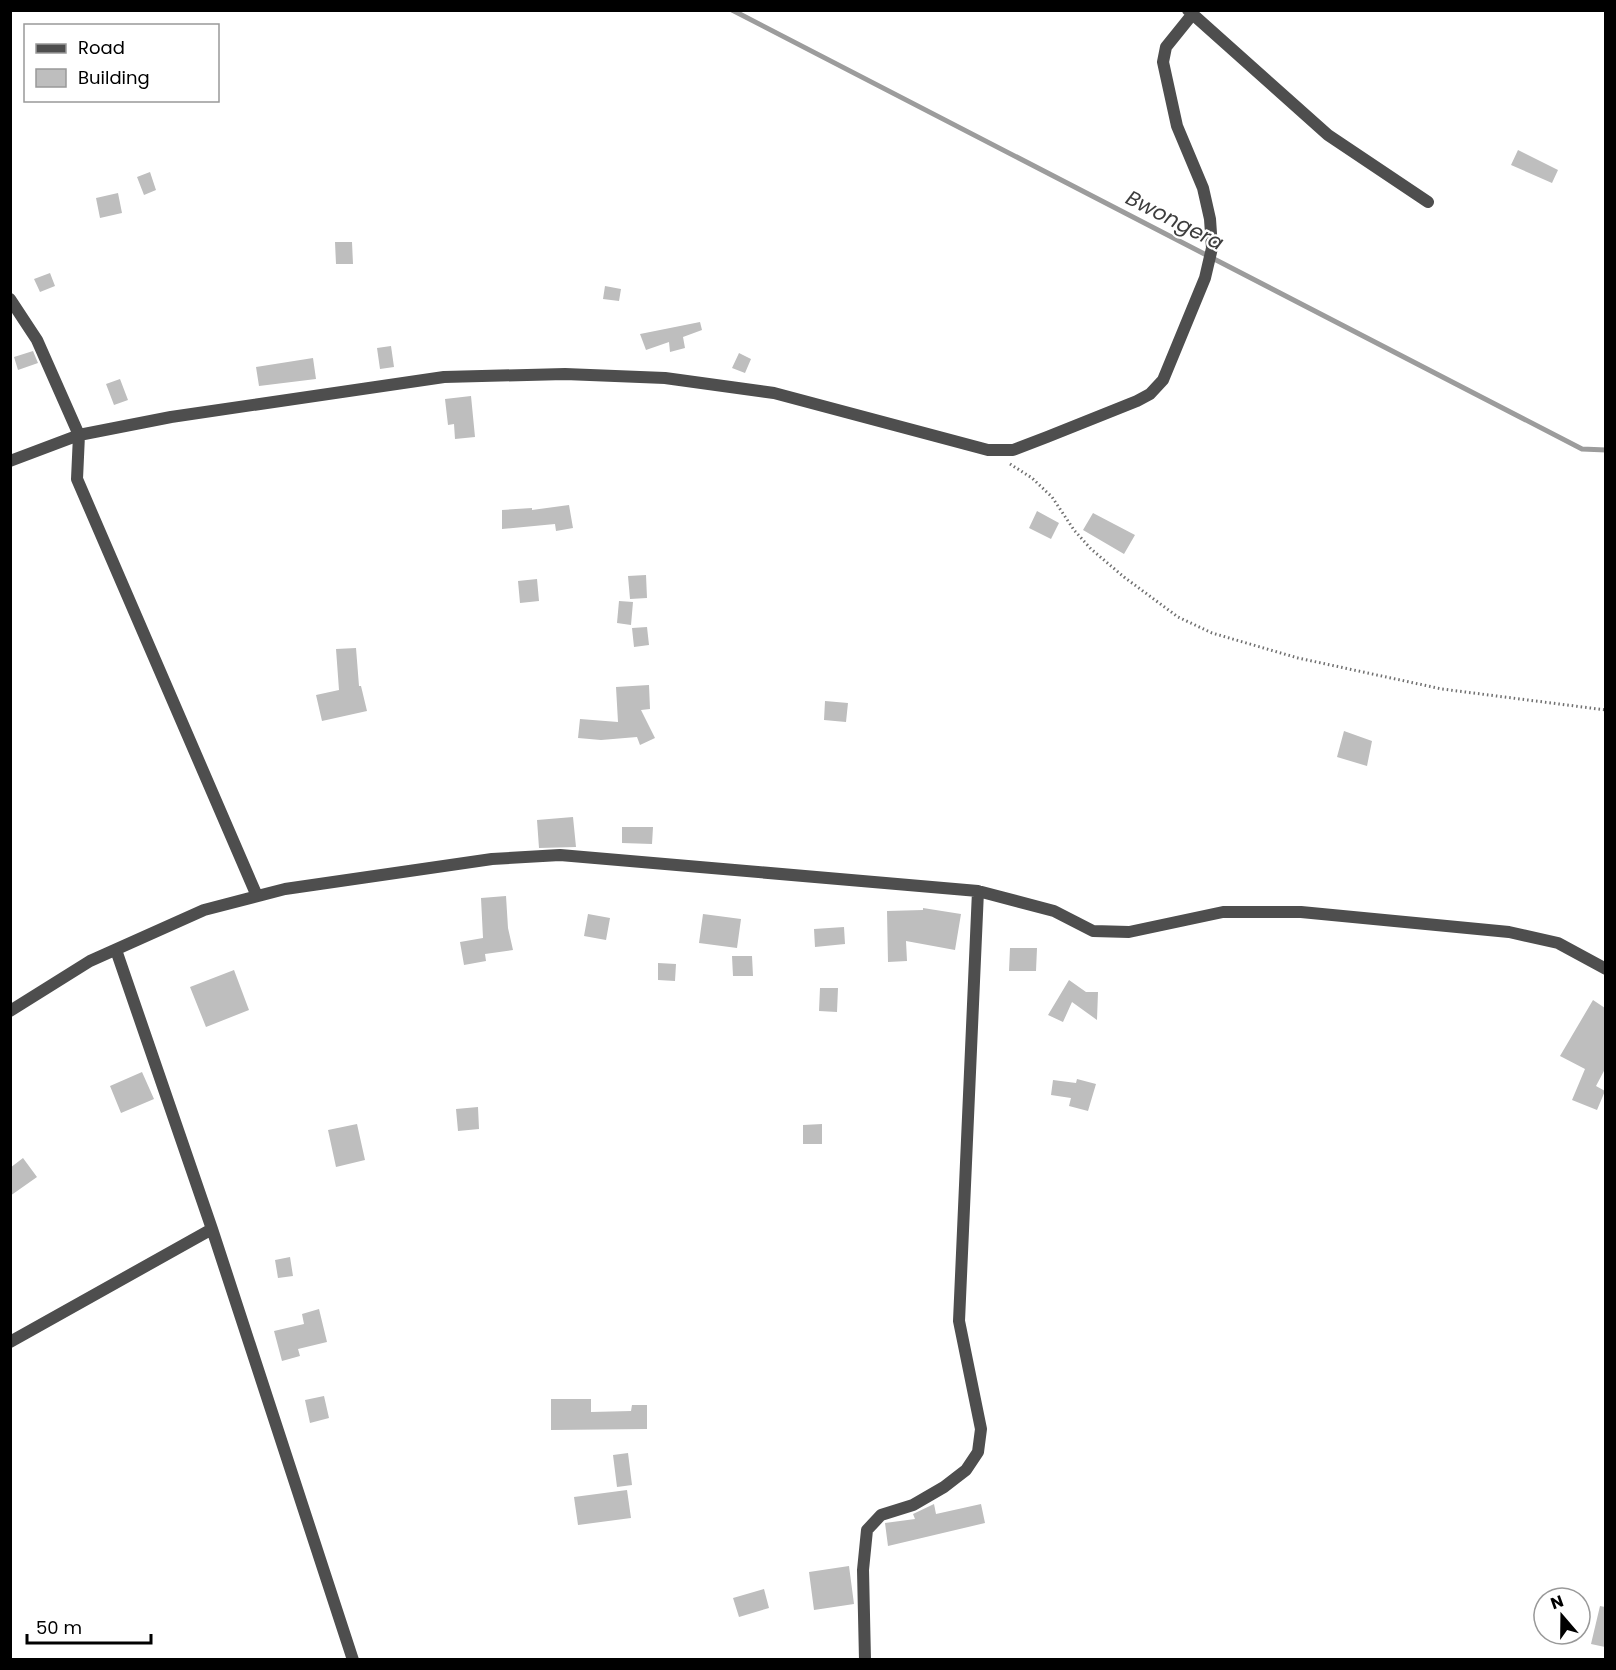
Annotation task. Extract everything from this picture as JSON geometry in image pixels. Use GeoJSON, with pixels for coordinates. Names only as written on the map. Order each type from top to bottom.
{"type":"FeatureCollection","features":[{"type":"Feature","properties":{"kind":"street"},"geometry":{"type":"LineString","coordinates":[[10,461],[79,435],[171,417],[444,377],[565,374],[665,378],[774,393],[988,450],[1013,450],[1144,397],[1163,380],[1205,278],[1212,248],[1210,219],[1203,188],[1178,126],[1163,62],[1166,47],[1190,13],[1205,24],[1297,110],[1328,135],[1428,202]]}},
{"type":"Feature","properties":{"kind":"street"},"geometry":{"type":"LineString","coordinates":[[10,299],[37,340],[79,435],[77,479],[257,897]]}},
{"type":"Feature","properties":{"kind":"street"},"geometry":{"type":"LineString","coordinates":[[10,1011],[90,961],[204,910],[285,889],[492,859],[561,855],[978,891],[1054,910],[1093,931],[1129,932],[1223,912],[1301,912],[1509,932],[1558,943],[1605,969]]}},
{"type":"Feature","properties":{"kind":"street"},"geometry":{"type":"LineString","coordinates":[[865,1659],[863,1570],[867,1530],[881,1515],[913,1505],[944,1487],[966,1470],[978,1452],[981,1429],[959,1321],[978,891]]}},
{"type":"Feature","properties":{"kind":"street"},"geometry":{"type":"LineString","coordinates":[[116,950],[212,1229],[353,1659]]}},
{"type":"Feature","properties":{"kind":"street"},"geometry":{"type":"LineString","coordinates":[[10,1342],[212,1229]]}},
{"type":"Feature","properties":{"kind":"path"},"geometry":{"type":"LineString","coordinates":[[988,450],[1032,478],[1052,497],[1074,530],[1091,549],[1142,591],[1178,617],[1212,633],[1298,658],[1442,689],[1605,710]]}},
{"type":"Feature","properties":{"kind":"building"},"geometry":{"type":"Polygon","coordinates":[[[1518,150],[1558,170],[1552,183],[1511,165],[1518,150]]]}},
{"type":"Feature","properties":{"kind":"building"},"geometry":{"type":"Polygon","coordinates":[[[150,172],[156,190],[144,195],[137,177],[150,172]]]}},
{"type":"Feature","properties":{"kind":"building"},"geometry":{"type":"Polygon","coordinates":[[[118,193],[122,213],[100,218],[96,198],[118,193]]]}},
{"type":"Feature","properties":{"kind":"building"},"geometry":{"type":"Polygon","coordinates":[[[335,242],[352,242],[353,264],[336,264],[335,242]]]}},
{"type":"Feature","properties":{"kind":"building"},"geometry":{"type":"Polygon","coordinates":[[[50,273],[55,286],[40,292],[34,279],[50,273]]]}},
{"type":"Feature","properties":{"kind":"building"},"geometry":{"type":"Polygon","coordinates":[[[605,286],[621,289],[619,301],[603,299],[605,286]]]}},
{"type":"Feature","properties":{"kind":"building"},"geometry":{"type":"Polygon","coordinates":[[[700,322],[702,330],[683,337],[685,348],[670,352],[669,342],[646,350],[640,334],[700,322]]]}},
{"type":"Feature","properties":{"kind":"building"},"geometry":{"type":"Polygon","coordinates":[[[391,346],[394,367],[380,369],[377,348],[391,346]]]}},
{"type":"Feature","properties":{"kind":"building"},"geometry":{"type":"Polygon","coordinates":[[[33,351],[38,363],[18,370],[14,357],[33,351]]]}},
{"type":"Feature","properties":{"kind":"building"},"geometry":{"type":"Polygon","coordinates":[[[739,353],[751,359],[745,373],[732,368],[739,353]]]}},
{"type":"Feature","properties":{"kind":"building"},"geometry":{"type":"Polygon","coordinates":[[[313,358],[316,379],[259,386],[256,367],[313,358]]]}},
{"type":"Feature","properties":{"kind":"building"},"geometry":{"type":"Polygon","coordinates":[[[120,379],[128,400],[114,405],[106,384],[120,379]]]}},
{"type":"Feature","properties":{"kind":"building"},"geometry":{"type":"Polygon","coordinates":[[[471,396],[475,437],[455,439],[454,424],[448,425],[445,399],[471,396]]]}},
{"type":"Feature","properties":{"kind":"building"},"geometry":{"type":"Polygon","coordinates":[[[569,505],[573,528],[556,531],[555,524],[502,529],[502,510],[532,508],[532,510],[569,505]]]}},
{"type":"Feature","properties":{"kind":"building"},"geometry":{"type":"Polygon","coordinates":[[[1037,511],[1059,523],[1051,539],[1029,528],[1037,511]]]}},
{"type":"Feature","properties":{"kind":"building"},"geometry":{"type":"Polygon","coordinates":[[[1093,513],[1135,535],[1124,554],[1083,530],[1093,513]]]}},
{"type":"Feature","properties":{"kind":"building"},"geometry":{"type":"Polygon","coordinates":[[[646,575],[647,598],[630,599],[628,576],[646,575]]]}},
{"type":"Feature","properties":{"kind":"building"},"geometry":{"type":"Polygon","coordinates":[[[537,579],[539,601],[520,603],[518,581],[537,579]]]}},
{"type":"Feature","properties":{"kind":"building"},"geometry":{"type":"Polygon","coordinates":[[[619,601],[633,602],[631,625],[617,623],[619,601]]]}},
{"type":"Feature","properties":{"kind":"building"},"geometry":{"type":"Polygon","coordinates":[[[647,627],[649,645],[634,647],[632,628],[647,627]]]}},
{"type":"Feature","properties":{"kind":"building"},"geometry":{"type":"Polygon","coordinates":[[[356,648],[359,686],[361,686],[367,711],[322,721],[316,695],[339,690],[336,649],[356,648]]]}},
{"type":"Feature","properties":{"kind":"building"},"geometry":{"type":"Polygon","coordinates":[[[649,685],[650,709],[641,710],[655,738],[640,745],[637,737],[601,740],[578,738],[580,719],[618,722],[616,687],[649,685]]]}},
{"type":"Feature","properties":{"kind":"building"},"geometry":{"type":"Polygon","coordinates":[[[825,701],[848,703],[846,722],[824,720],[825,701]]]}},
{"type":"Feature","properties":{"kind":"building"},"geometry":{"type":"Polygon","coordinates":[[[1344,731],[1372,741],[1367,766],[1337,757],[1344,731]]]}},
{"type":"Feature","properties":{"kind":"building"},"geometry":{"type":"Polygon","coordinates":[[[573,817],[576,847],[539,848],[537,820],[573,817]]]}},
{"type":"Feature","properties":{"kind":"building"},"geometry":{"type":"Polygon","coordinates":[[[622,827],[653,827],[652,844],[622,843],[622,827]]]}},
{"type":"Feature","properties":{"kind":"building"},"geometry":{"type":"Polygon","coordinates":[[[506,896],[508,928],[513,950],[485,954],[486,961],[464,965],[460,942],[483,938],[481,898],[506,896]]]}},
{"type":"Feature","properties":{"kind":"building"},"geometry":{"type":"Polygon","coordinates":[[[923,908],[961,914],[955,950],[906,941],[907,961],[888,962],[887,911],[923,910],[923,908]]]}},
{"type":"Feature","properties":{"kind":"building"},"geometry":{"type":"Polygon","coordinates":[[[588,914],[610,918],[606,940],[584,936],[588,914]]]}},
{"type":"Feature","properties":{"kind":"building"},"geometry":{"type":"Polygon","coordinates":[[[703,914],[741,919],[737,948],[699,943],[703,914]]]}},
{"type":"Feature","properties":{"kind":"building"},"geometry":{"type":"Polygon","coordinates":[[[844,927],[845,944],[815,947],[814,929],[844,927]]]}},
{"type":"Feature","properties":{"kind":"building"},"geometry":{"type":"Polygon","coordinates":[[[1010,948],[1037,948],[1036,971],[1009,971],[1010,948]]]}},
{"type":"Feature","properties":{"kind":"building"},"geometry":{"type":"Polygon","coordinates":[[[732,956],[752,956],[753,976],[733,976],[732,956]]]}},
{"type":"Feature","properties":{"kind":"building"},"geometry":{"type":"Polygon","coordinates":[[[658,963],[676,964],[675,981],[658,980],[658,963]]]}},
{"type":"Feature","properties":{"kind":"building"},"geometry":{"type":"Polygon","coordinates":[[[234,970],[249,1010],[206,1027],[190,987],[234,970]]]}},
{"type":"Feature","properties":{"kind":"building"},"geometry":{"type":"Polygon","coordinates":[[[1069,980],[1086,992],[1098,992],[1097,1020],[1072,1002],[1063,1022],[1048,1015],[1069,980]]]}},
{"type":"Feature","properties":{"kind":"building"},"geometry":{"type":"Polygon","coordinates":[[[820,988],[838,988],[837,1012],[819,1011],[820,988]]]}},
{"type":"Feature","properties":{"kind":"building"},"geometry":{"type":"Polygon","coordinates":[[[1593,1000],[1605,1008],[1605,1069],[1596,1086],[1605,1091],[1597,1110],[1572,1100],[1585,1069],[1560,1056],[1593,1000]]]}},
{"type":"Feature","properties":{"kind":"building"},"geometry":{"type":"Polygon","coordinates":[[[142,1072],[154,1099],[121,1113],[110,1086],[142,1072]]]}},
{"type":"Feature","properties":{"kind":"building"},"geometry":{"type":"Polygon","coordinates":[[[1077,1079],[1096,1084],[1088,1111],[1069,1106],[1071,1098],[1051,1095],[1053,1080],[1076,1083],[1077,1079]]]}},
{"type":"Feature","properties":{"kind":"building"},"geometry":{"type":"Polygon","coordinates":[[[478,1107],[479,1129],[458,1131],[456,1109],[478,1107]]]}},
{"type":"Feature","properties":{"kind":"building"},"geometry":{"type":"Polygon","coordinates":[[[357,1124],[365,1160],[336,1167],[328,1130],[357,1124]]]}},
{"type":"Feature","properties":{"kind":"building"},"geometry":{"type":"Polygon","coordinates":[[[822,1124],[822,1144],[803,1144],[803,1125],[822,1124]]]}},
{"type":"Feature","properties":{"kind":"building"},"geometry":{"type":"Polygon","coordinates":[[[23,1158],[37,1177],[10,1196],[10,1168],[23,1158]]]}},
{"type":"Feature","properties":{"kind":"building"},"geometry":{"type":"Polygon","coordinates":[[[290,1257],[293,1276],[278,1278],[275,1260],[290,1257]]]}},
{"type":"Feature","properties":{"kind":"building"},"geometry":{"type":"Polygon","coordinates":[[[319,1309],[327,1342],[298,1349],[300,1356],[282,1361],[274,1331],[304,1324],[302,1314],[319,1309]]]}},
{"type":"Feature","properties":{"kind":"building"},"geometry":{"type":"Polygon","coordinates":[[[324,1396],[329,1418],[310,1423],[305,1400],[324,1396]]]}},
{"type":"Feature","properties":{"kind":"building"},"geometry":{"type":"Polygon","coordinates":[[[551,1399],[591,1399],[591,1412],[631,1411],[632,1405],[647,1405],[647,1429],[551,1430],[551,1399]]]}},
{"type":"Feature","properties":{"kind":"building"},"geometry":{"type":"Polygon","coordinates":[[[628,1453],[632,1485],[617,1487],[613,1455],[628,1453]]]}},
{"type":"Feature","properties":{"kind":"building"},"geometry":{"type":"Polygon","coordinates":[[[627,1490],[631,1518],[578,1525],[574,1497],[627,1490]]]}},
{"type":"Feature","properties":{"kind":"building"},"geometry":{"type":"Polygon","coordinates":[[[934,1504],[936,1514],[981,1504],[985,1523],[888,1546],[885,1523],[915,1519],[913,1514],[934,1504]]]}},
{"type":"Feature","properties":{"kind":"building"},"geometry":{"type":"Polygon","coordinates":[[[849,1566],[854,1604],[814,1610],[809,1572],[849,1566]]]}},
{"type":"Feature","properties":{"kind":"building"},"geometry":{"type":"Polygon","coordinates":[[[764,1589],[769,1608],[739,1617],[733,1598],[764,1589]]]}},
{"type":"Feature","properties":{"kind":"building"},"geometry":{"type":"Polygon","coordinates":[[[1600,1606],[1605,1607],[1605,1647],[1592,1644],[1600,1606]]]}},
{"type":"Feature","properties":{"kind":"waterway","name":"Bwongera"},"geometry":{"type":"LineString","coordinates":[[732,10],[1582,449],[1606,450]]}}]}
